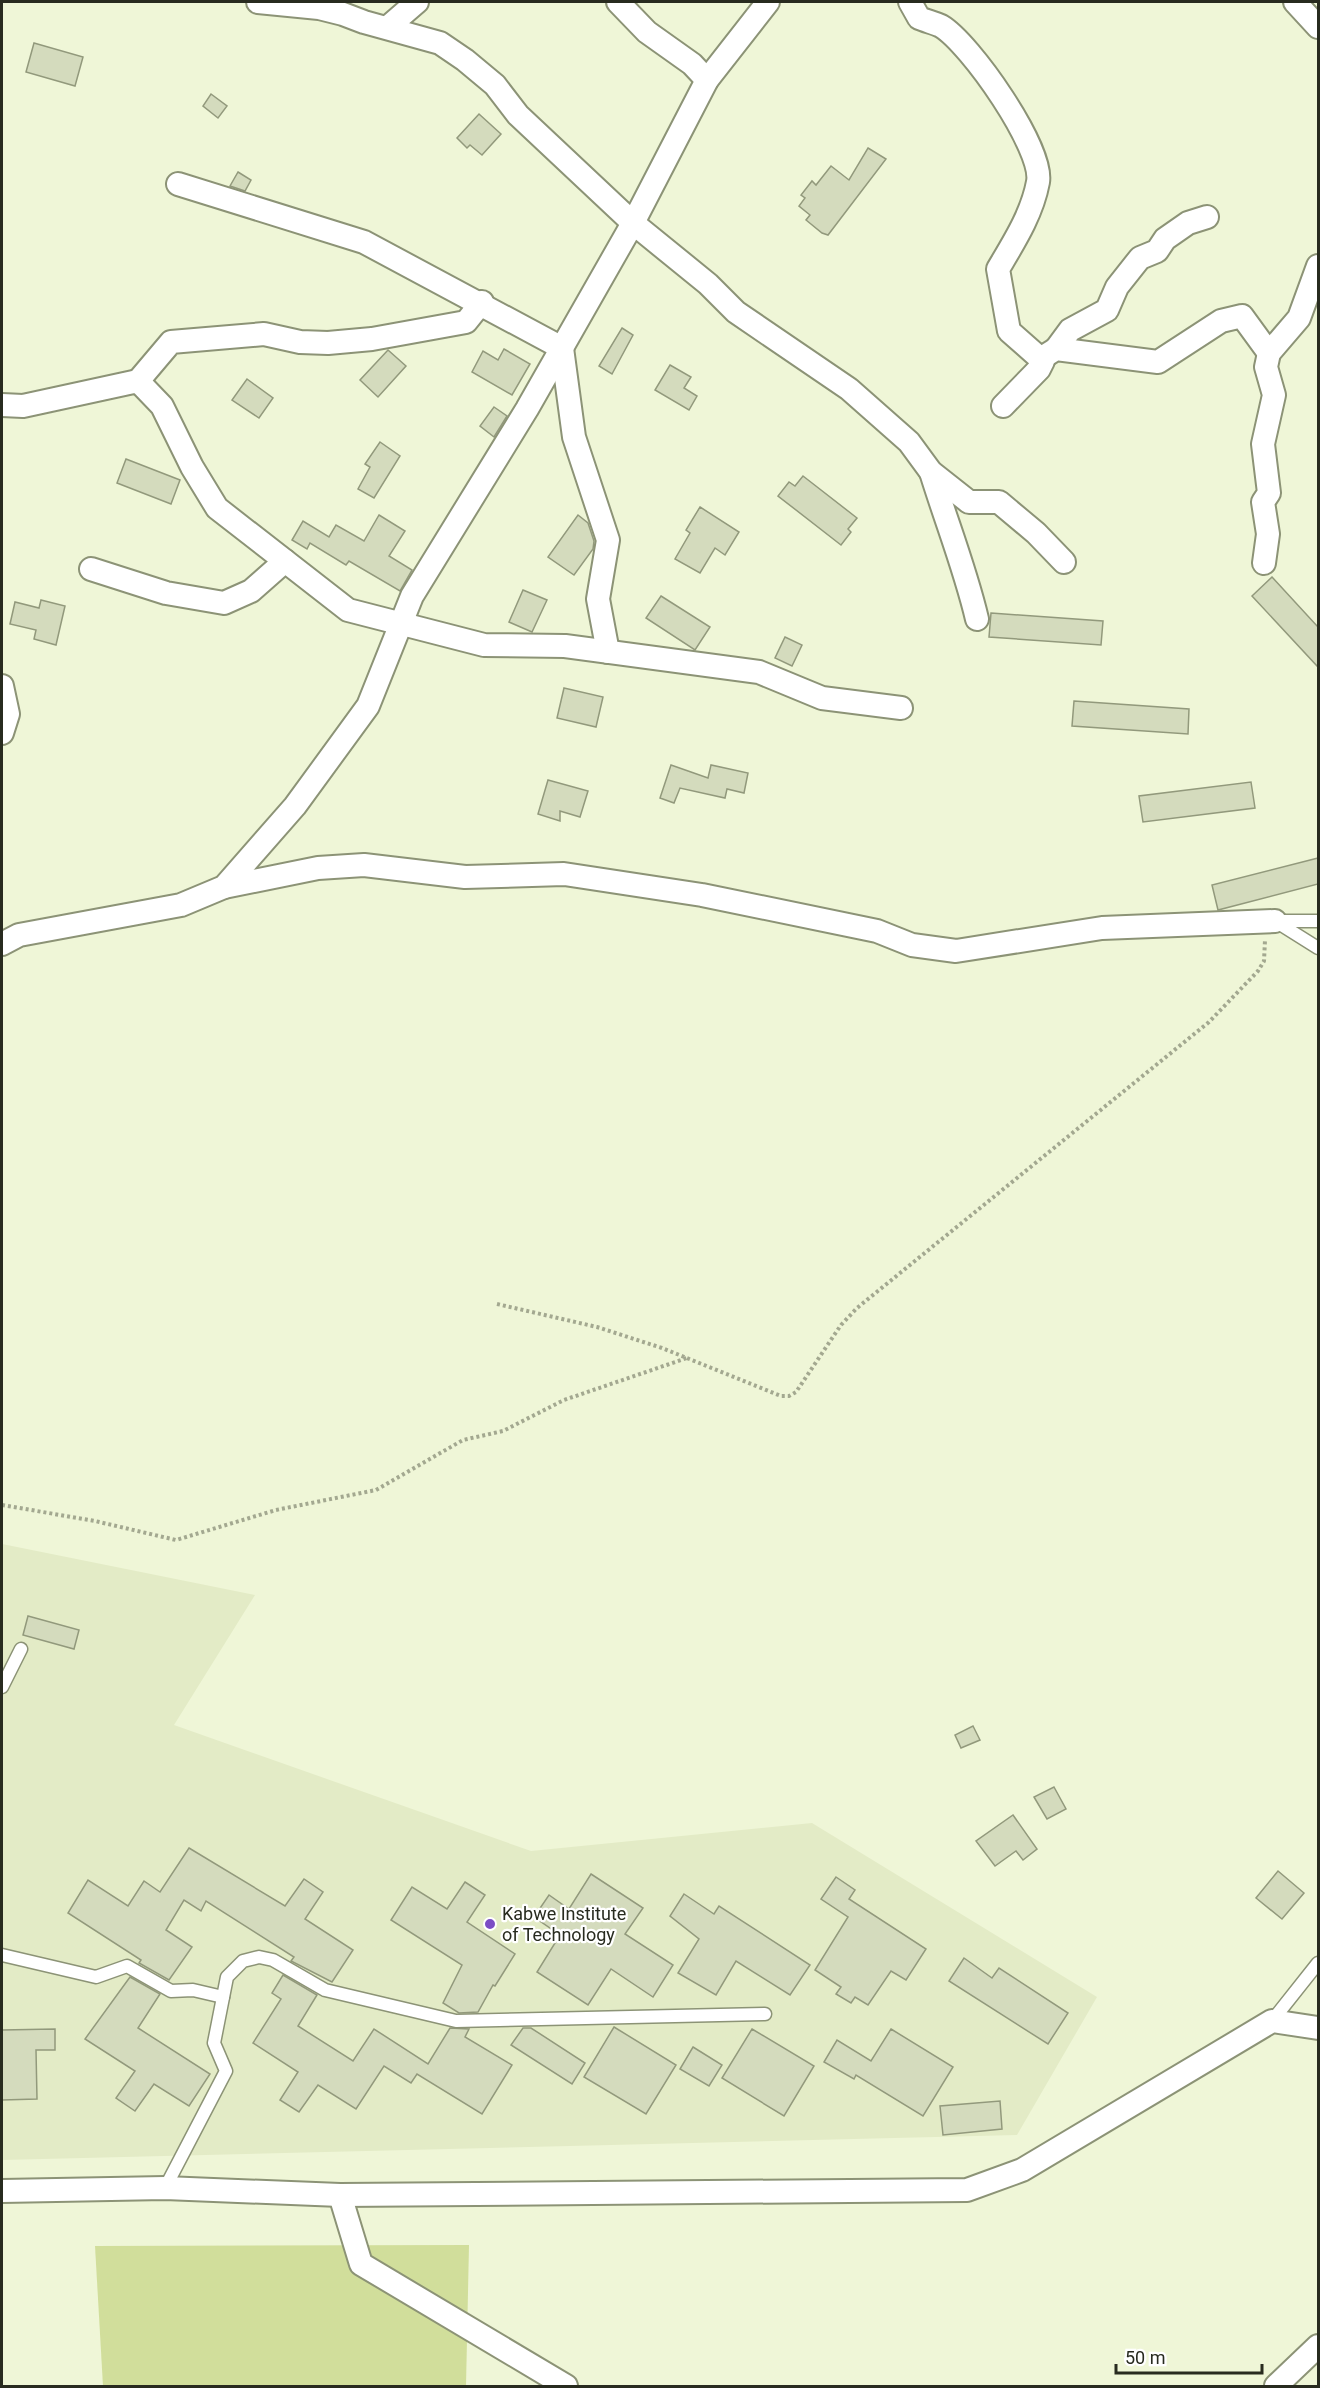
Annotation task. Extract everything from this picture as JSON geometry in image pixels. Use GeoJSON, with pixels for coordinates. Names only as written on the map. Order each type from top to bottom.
{"type":"FeatureCollection","features":[{"type":"Feature","properties":{"kind":"street"},"geometry":{"type":"LineString","coordinates":[[258,2],[319,8],[388,27],[440,43],[465,60],[495,85],[518,115],[633,223],[708,284],[736,312],[849,389],[909,442],[931,472],[969,502],[999,502],[1036,533],[1064,562]]}},
{"type":"Feature","properties":{"kind":"street"},"geometry":{"type":"LineString","coordinates":[[388,27],[417,2]]}},
{"type":"Feature","properties":{"kind":"street"},"geometry":{"type":"LineString","coordinates":[[618,2],[647,32],[692,63],[707,80]]}},
{"type":"Feature","properties":{"kind":"street"},"geometry":{"type":"LineString","coordinates":[[224,887],[295,806],[368,706],[412,596],[528,409],[633,223],[707,80],[768,2]]}},
{"type":"Feature","properties":{"kind":"street"},"geometry":{"type":"LineString","coordinates":[[910,2],[919,18],[941,26],[955,38],[979,67],[1003,97],[1033,151],[1039,180],[1024,224],[998,269],[1009,331],[1048,354],[1158,362],[1221,321],[1242,316],[1269,353]]}},
{"type":"Feature","properties":{"kind":"street"},"geometry":{"type":"LineString","coordinates":[[1295,2],[1318,27]]}},
{"type":"Feature","properties":{"kind":"street"},"geometry":{"type":"LineString","coordinates":[[178,184],[364,242],[482,302],[562,348]]}},
{"type":"Feature","properties":{"kind":"street"},"geometry":{"type":"LineString","coordinates":[[1003,406],[1039,369],[1048,354],[1070,330],[1107,310],[1117,287],[1140,258],[1157,251],[1165,239],[1188,223],[1207,217]]}},
{"type":"Feature","properties":{"kind":"street"},"geometry":{"type":"LineString","coordinates":[[1264,563],[1268,534],[1263,502],[1269,493],[1263,444],[1274,395],[1266,367],[1269,353],[1299,318],[1318,266]]}},
{"type":"Feature","properties":{"kind":"street"},"geometry":{"type":"LineString","coordinates":[[2,405],[22,406],[138,381],[171,342],[264,334],[300,342],[328,343],[372,339],[466,322],[482,302]]}},
{"type":"Feature","properties":{"kind":"street"},"geometry":{"type":"LineString","coordinates":[[562,348],[574,437],[608,540],[598,599],[608,652]]}},
{"type":"Feature","properties":{"kind":"street"},"geometry":{"type":"LineString","coordinates":[[138,381],[162,406],[192,467],[217,508],[348,610],[484,645],[565,646],[759,672],[822,698],[902,708]]}},
{"type":"Feature","properties":{"kind":"street"},"geometry":{"type":"LineString","coordinates":[[931,472],[946,522],[966,572],[977,619]]}},
{"type":"Feature","properties":{"kind":"street"},"geometry":{"type":"LineString","coordinates":[[91,569],[166,593],[224,603],[251,591],[285,561]]}},
{"type":"Feature","properties":{"kind":"street"},"geometry":{"type":"LineString","coordinates":[[2,686],[8,714],[2,733]]}},
{"type":"Feature","properties":{"kind":"street"},"geometry":{"type":"LineString","coordinates":[[2,944],[19,935],[180,905],[224,887],[318,867],[364,865],[465,877],[564,874],[702,895],[877,931],[912,945],[956,951],[1102,928],[1270,922]]}},
{"type":"Feature","properties":{"kind":"street"},"geometry":{"type":"LineString","coordinates":[[2,2191],[165,2188],[340,2195],[967,2190],[1022,2170],[1272,2020],[1318,2028]]}},
{"type":"Feature","properties":{"kind":"street"},"geometry":{"type":"LineString","coordinates":[[340,2195],[361,2264],[566,2386]]}},
{"type":"Feature","properties":{"kind":"street"},"geometry":{"type":"LineString","coordinates":[[1276,2386],[1318,2346]]}},
{"type":"Feature","properties":{"kind":"lane"},"geometry":{"type":"LineString","coordinates":[[1270,922],[1315,919]]}},
{"type":"Feature","properties":{"kind":"lane"},"geometry":{"type":"LineString","coordinates":[[1270,922],[1318,948]]}},
{"type":"Feature","properties":{"kind":"lane"},"geometry":{"type":"LineString","coordinates":[[2,1687],[21,1649]]}},
{"type":"Feature","properties":{"kind":"lane"},"geometry":{"type":"LineString","coordinates":[[2,1955],[96,1977],[127,1966],[171,1991],[193,1990],[223,1997]]}},
{"type":"Feature","properties":{"kind":"lane"},"geometry":{"type":"LineString","coordinates":[[165,2188],[226,2071],[214,2043],[227,1977],[243,1961],[259,1957],[273,1960],[325,1990],[456,2021],[765,2014]]}},
{"type":"Feature","properties":{"kind":"lane"},"geometry":{"type":"LineString","coordinates":[[1272,2020],[1318,1963]]}},
{"type":"Feature","properties":{"kind":"path"},"geometry":{"type":"LineString","coordinates":[[497,1304],[597,1327],[687,1358],[781,1396],[789,1396],[795,1392],[841,1324],[857,1308],[1209,1022],[1264,961],[1270,922]]}},
{"type":"Feature","properties":{"kind":"path"},"geometry":{"type":"LineString","coordinates":[[2,1505],[95,1521],[176,1540],[276,1510],[376,1490],[463,1440],[503,1431],[564,1400],[687,1358]]}},
{"type":"Feature","properties":{"kind":"shaded area","name":"Kabwe Institute of Technology"},"geometry":{"type":"Polygon","coordinates":[[[2,1544],[255,1595],[174,1725],[531,1851],[812,1823],[1097,1997],[1017,2135],[2,2160],[2,1544]]]}},
{"type":"Feature","properties":{"kind":"green space"},"geometry":{"type":"Polygon","coordinates":[[[469,2245],[466,2386],[103,2386],[95,2246],[469,2245]]]}},
{"type":"Feature","properties":{"kind":"building"},"geometry":{"type":"Polygon","coordinates":[[[34,43],[83,57],[75,86],[26,72],[34,43]]]}},
{"type":"Feature","properties":{"kind":"building"},"geometry":{"type":"Polygon","coordinates":[[[211,94],[227,106],[218,118],[203,106],[211,94]]]}},
{"type":"Feature","properties":{"kind":"building"},"geometry":{"type":"Polygon","coordinates":[[[479,114],[501,134],[482,155],[470,145],[467,148],[457,138],[479,114]]]}},
{"type":"Feature","properties":{"kind":"building"},"geometry":{"type":"Polygon","coordinates":[[[868,148],[886,159],[828,235],[822,233],[806,220],[810,215],[799,206],[805,198],[801,195],[812,181],[816,185],[831,166],[849,180],[868,148]]]}},
{"type":"Feature","properties":{"kind":"building"},"geometry":{"type":"Polygon","coordinates":[[[238,172],[251,180],[245,191],[230,186],[238,172]]]}},
{"type":"Feature","properties":{"kind":"building"},"geometry":{"type":"Polygon","coordinates":[[[622,328],[633,335],[612,374],[599,366],[622,328]]]}},
{"type":"Feature","properties":{"kind":"building"},"geometry":{"type":"Polygon","coordinates":[[[504,349],[530,364],[512,395],[472,372],[483,351],[498,360],[504,349]]]}},
{"type":"Feature","properties":{"kind":"building"},"geometry":{"type":"Polygon","coordinates":[[[388,350],[406,366],[378,397],[360,380],[388,350]]]}},
{"type":"Feature","properties":{"kind":"building"},"geometry":{"type":"Polygon","coordinates":[[[670,365],[691,377],[684,388],[697,396],[689,410],[655,390],[670,365]]]}},
{"type":"Feature","properties":{"kind":"building"},"geometry":{"type":"Polygon","coordinates":[[[247,379],[273,398],[259,418],[232,400],[247,379]]]}},
{"type":"Feature","properties":{"kind":"building"},"geometry":{"type":"Polygon","coordinates":[[[494,407],[507,416],[494,437],[480,426],[494,407]]]}},
{"type":"Feature","properties":{"kind":"building"},"geometry":{"type":"Polygon","coordinates":[[[380,442],[400,456],[374,498],[358,489],[370,467],[365,464],[380,442]]]}},
{"type":"Feature","properties":{"kind":"building"},"geometry":{"type":"Polygon","coordinates":[[[126,459],[180,480],[171,504],[117,483],[126,459]]]}},
{"type":"Feature","properties":{"kind":"building"},"geometry":{"type":"Polygon","coordinates":[[[803,476],[857,518],[848,529],[851,532],[841,545],[778,496],[789,482],[795,486],[803,476]]]}},
{"type":"Feature","properties":{"kind":"building"},"geometry":{"type":"Polygon","coordinates":[[[700,507],[739,532],[725,555],[715,548],[700,573],[675,559],[690,533],[686,530],[700,507]]]}},
{"type":"Feature","properties":{"kind":"building"},"geometry":{"type":"Polygon","coordinates":[[[379,515],[405,531],[389,556],[412,570],[400,591],[349,561],[346,565],[310,543],[307,549],[292,540],[303,521],[329,537],[336,525],[364,541],[379,515]]]}},
{"type":"Feature","properties":{"kind":"building"},"geometry":{"type":"Polygon","coordinates":[[[578,515],[588,523],[594,541],[593,549],[574,575],[548,557],[578,515]]]}},
{"type":"Feature","properties":{"kind":"building"},"geometry":{"type":"Polygon","coordinates":[[[1272,577],[1318,627],[1318,667],[1252,596],[1272,577]]]}},
{"type":"Feature","properties":{"kind":"building"},"geometry":{"type":"Polygon","coordinates":[[[523,590],[547,600],[532,632],[509,622],[523,590]]]}},
{"type":"Feature","properties":{"kind":"building"},"geometry":{"type":"Polygon","coordinates":[[[661,596],[710,627],[695,650],[646,618],[661,596]]]}},
{"type":"Feature","properties":{"kind":"building"},"geometry":{"type":"Polygon","coordinates":[[[41,600],[65,606],[56,645],[34,639],[36,630],[10,624],[15,602],[39,608],[41,600]]]}},
{"type":"Feature","properties":{"kind":"building"},"geometry":{"type":"Polygon","coordinates":[[[991,613],[1103,621],[1101,645],[989,637],[991,613]]]}},
{"type":"Feature","properties":{"kind":"building"},"geometry":{"type":"Polygon","coordinates":[[[785,637],[802,645],[792,666],[775,658],[785,637]]]}},
{"type":"Feature","properties":{"kind":"building"},"geometry":{"type":"Polygon","coordinates":[[[564,688],[603,697],[596,727],[557,718],[564,688]]]}},
{"type":"Feature","properties":{"kind":"building"},"geometry":{"type":"Polygon","coordinates":[[[1074,701],[1189,709],[1188,734],[1072,726],[1074,701]]]}},
{"type":"Feature","properties":{"kind":"building"},"geometry":{"type":"Polygon","coordinates":[[[671,765],[708,778],[711,765],[748,773],[744,793],[727,789],[725,798],[680,788],[674,803],[660,798],[671,765]]]}},
{"type":"Feature","properties":{"kind":"building"},"geometry":{"type":"Polygon","coordinates":[[[548,780],[588,791],[580,817],[560,811],[560,821],[538,814],[548,780]]]}},
{"type":"Feature","properties":{"kind":"building"},"geometry":{"type":"Polygon","coordinates":[[[1251,782],[1255,808],[1143,822],[1139,796],[1251,782]]]}},
{"type":"Feature","properties":{"kind":"building"},"geometry":{"type":"Polygon","coordinates":[[[1318,858],[1318,884],[1218,910],[1212,885],[1318,858]]]}},
{"type":"Feature","properties":{"kind":"building"},"geometry":{"type":"Polygon","coordinates":[[[28,1616],[79,1630],[74,1649],[23,1635],[28,1616]]]}},
{"type":"Feature","properties":{"kind":"building"},"geometry":{"type":"Polygon","coordinates":[[[973,1726],[980,1740],[961,1748],[955,1735],[973,1726]]]}},
{"type":"Feature","properties":{"kind":"building"},"geometry":{"type":"Polygon","coordinates":[[[1054,1787],[1066,1809],[1047,1819],[1034,1797],[1054,1787]]]}},
{"type":"Feature","properties":{"kind":"building"},"geometry":{"type":"Polygon","coordinates":[[[1013,1815],[1037,1849],[1023,1860],[1016,1851],[995,1866],[976,1841],[1013,1815]]]}},
{"type":"Feature","properties":{"kind":"building"},"geometry":{"type":"Polygon","coordinates":[[[189,1848],[285,1906],[304,1879],[323,1892],[305,1919],[353,1950],[332,1982],[291,1961],[294,1957],[206,1901],[201,1911],[184,1900],[166,1930],[192,1947],[169,1980],[139,1963],[141,1960],[68,1913],[88,1880],[128,1906],[144,1881],[160,1892],[189,1848]]]}},
{"type":"Feature","properties":{"kind":"building"},"geometry":{"type":"Polygon","coordinates":[[[1278,1871],[1304,1893],[1282,1919],[1256,1898],[1278,1871]]]}},
{"type":"Feature","properties":{"kind":"building"},"geometry":{"type":"Polygon","coordinates":[[[591,1874],[643,1908],[625,1934],[673,1965],[653,1997],[611,1969],[588,2005],[537,1972],[560,1935],[534,1917],[549,1895],[569,1909],[591,1874]]]}},
{"type":"Feature","properties":{"kind":"building"},"geometry":{"type":"Polygon","coordinates":[[[836,1877],[855,1890],[849,1899],[926,1949],[906,1980],[891,1971],[868,2005],[855,1997],[851,2003],[836,1994],[841,1987],[815,1970],[848,1917],[821,1899],[836,1877]]]}},
{"type":"Feature","properties":{"kind":"building"},"geometry":{"type":"Polygon","coordinates":[[[465,1882],[485,1895],[467,1922],[515,1954],[495,1986],[493,1985],[478,2012],[459,2013],[443,2003],[462,1965],[391,1920],[412,1887],[447,1909],[465,1882]]]}},
{"type":"Feature","properties":{"kind":"building"},"geometry":{"type":"Polygon","coordinates":[[[684,1894],[714,1914],[719,1906],[810,1965],[790,1995],[736,1961],[716,1995],[678,1973],[699,1939],[670,1916],[684,1894]]]}},
{"type":"Feature","properties":{"kind":"building"},"geometry":{"type":"Polygon","coordinates":[[[964,1958],[992,1978],[999,1968],[1068,2013],[1048,2044],[949,1981],[964,1958]]]}},
{"type":"Feature","properties":{"kind":"building"},"geometry":{"type":"Polygon","coordinates":[[[283,1975],[317,1995],[298,2026],[353,2061],[374,2029],[428,2064],[450,2028],[469,2029],[465,2037],[512,2065],[482,2114],[417,2074],[411,2083],[384,2066],[356,2109],[318,2085],[299,2112],[280,2100],[298,2072],[253,2043],[281,1999],[272,1993],[283,1975]]]}},
{"type":"Feature","properties":{"kind":"building"},"geometry":{"type":"Polygon","coordinates":[[[130,1977],[160,1994],[138,2028],[210,2074],[189,2106],[154,2084],[135,2111],[116,2098],[135,2071],[85,2039],[130,1977]]]}},
{"type":"Feature","properties":{"kind":"building"},"geometry":{"type":"Polygon","coordinates":[[[614,2027],[676,2065],[646,2114],[584,2077],[614,2027]]]}},
{"type":"Feature","properties":{"kind":"building"},"geometry":{"type":"Polygon","coordinates":[[[523,2028],[531,2028],[585,2063],[572,2084],[511,2045],[523,2028]]]}},
{"type":"Feature","properties":{"kind":"building"},"geometry":{"type":"Polygon","coordinates":[[[55,2029],[55,2050],[36,2050],[37,2099],[2,2100],[2,2030],[55,2029]]]}},
{"type":"Feature","properties":{"kind":"building"},"geometry":{"type":"Polygon","coordinates":[[[752,2029],[814,2066],[784,2116],[722,2078],[752,2029]]]}},
{"type":"Feature","properties":{"kind":"building"},"geometry":{"type":"Polygon","coordinates":[[[891,2029],[953,2067],[923,2116],[856,2075],[854,2079],[824,2062],[837,2040],[871,2061],[891,2029]]]}},
{"type":"Feature","properties":{"kind":"building"},"geometry":{"type":"Polygon","coordinates":[[[693,2047],[722,2065],[709,2086],[680,2069],[693,2047]]]}},
{"type":"Feature","properties":{"kind":"building"},"geometry":{"type":"Polygon","coordinates":[[[1000,2101],[1002,2129],[943,2135],[940,2106],[1000,2101]]]}},
{"type":"Feature","properties":{"kind":"place","name":"Kabwe Institute of Technology"},"geometry":{"type":"Point","coordinates":[490,1924]}}]}
